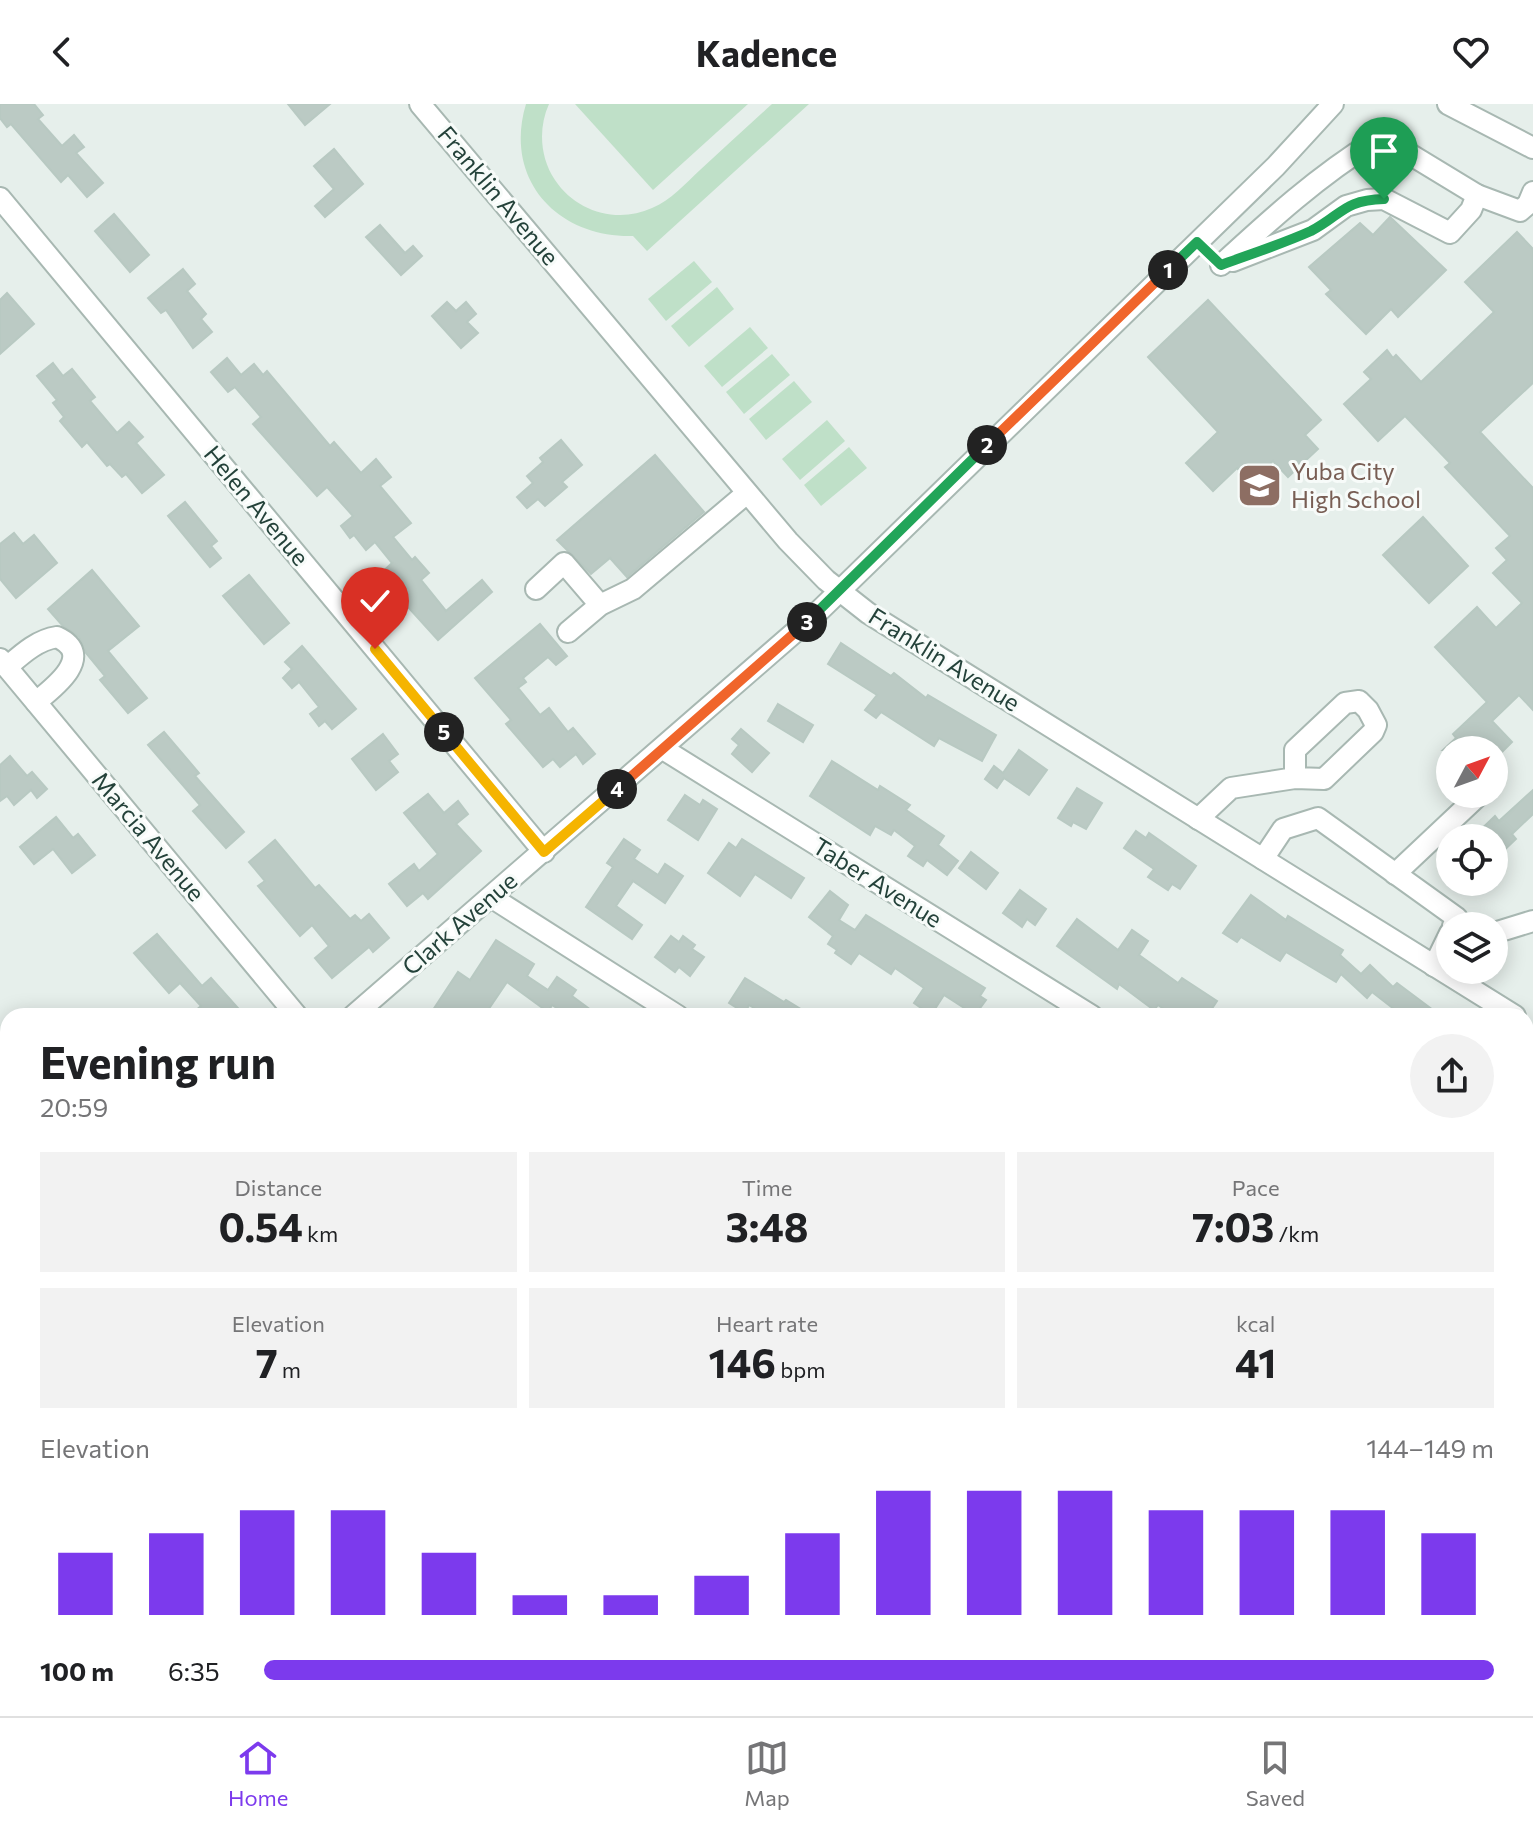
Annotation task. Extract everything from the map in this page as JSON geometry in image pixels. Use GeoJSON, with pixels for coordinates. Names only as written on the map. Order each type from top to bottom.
{"type":"FeatureCollection","features":[{"type":"Feature","properties":{"kind":"street","name":"Franklin Avenue"},"geometry":{"type":"LineString","coordinates":[[420,104],[747,493],[802,556],[838,591],[868,613],[1502,1008]]}},
{"type":"Feature","properties":{"kind":"street","name":"Clark Avenue"},"geometry":{"type":"LineString","coordinates":[[362,1008],[776,650],[1276,166],[1333,104]]}},
{"type":"Feature","properties":{"kind":"street"},"geometry":{"type":"LineString","coordinates":[[1448,104],[1533,148]]}},
{"type":"Feature","properties":{"kind":"street"},"geometry":{"type":"LineString","coordinates":[[1221,265],[1292,200],[1375,141],[1398,147],[1477,195],[1520,211],[1528,204],[1533,192]]}},
{"type":"Feature","properties":{"kind":"street"},"geometry":{"type":"LineString","coordinates":[[1221,265],[1313,230],[1346,206],[1367,200],[1384,199],[1450,233],[1471,210],[1477,195]]}},
{"type":"Feature","properties":{"kind":"street","name":"Helen Avenue"},"geometry":{"type":"LineString","coordinates":[[0,198],[544,852]]}},
{"type":"Feature","properties":{"kind":"street"},"geometry":{"type":"LineString","coordinates":[[1197,242],[1221,265]]}},
{"type":"Feature","properties":{"kind":"street"},"geometry":{"type":"LineString","coordinates":[[568,632],[600,605],[633,589],[747,493]]}},
{"type":"Feature","properties":{"kind":"street"},"geometry":{"type":"LineString","coordinates":[[536,589],[564,563],[600,605]]}},
{"type":"Feature","properties":{"kind":"street"},"geometry":{"type":"LineString","coordinates":[[3,663],[49,638],[57,637],[72,648],[75,657],[72,667],[57,685],[36,702]]}},
{"type":"Feature","properties":{"kind":"street","name":"Marcia Avenue"},"geometry":{"type":"LineString","coordinates":[[3,663],[290,1008]]}},
{"type":"Feature","properties":{"kind":"street","name":"Taber Avenue"},"geometry":{"type":"LineString","coordinates":[[663,749],[1079,1008]]}},
{"type":"Feature","properties":{"kind":"street"},"geometry":{"type":"LineString","coordinates":[[1198,819],[1231,788],[1295,778]]}},
{"type":"Feature","properties":{"kind":"street"},"geometry":{"type":"LineString","coordinates":[[1395,874],[1465,808]]}},
{"type":"Feature","properties":{"kind":"street"},"geometry":{"type":"LineString","coordinates":[[1263,859],[1283,829],[1318,818],[1449,912]]}},
{"type":"Feature","properties":{"kind":"street"},"geometry":{"type":"LineString","coordinates":[[491,897],[665,1008]]}},
{"type":"Feature","properties":{"kind":"street"},"geometry":{"type":"LineString","coordinates":[[1508,929],[1533,921]]}},
{"type":"Feature","properties":{"kind":"street"},"geometry":{"type":"LineString","coordinates":[[1434,966],[1436,962]]}},
{"type":"Feature","properties":{"kind":"green space"},"geometry":{"type":"Polygon","coordinates":[[[526,104],[549,104],[543,123],[542,143],[550,171],[564,191],[586,207],[612,215],[625,215],[652,208],[672,196],[772,104],[809,104],[647,251],[633,236],[606,234],[581,227],[560,215],[543,199],[530,180],[522,157],[521,132],[526,104]]]}},
{"type":"Feature","properties":{"kind":"green space"},"geometry":{"type":"Polygon","coordinates":[[[575,104],[748,104],[653,190],[575,104]]]}},
{"type":"Feature","properties":{"kind":"green space"},"geometry":{"type":"Polygon","coordinates":[[[694,261],[712,282],[666,321],[648,299],[694,261]]]}},
{"type":"Feature","properties":{"kind":"green space"},"geometry":{"type":"Polygon","coordinates":[[[717,287],[734,309],[689,347],[671,326],[717,287]]]}},
{"type":"Feature","properties":{"kind":"green space"},"geometry":{"type":"Polygon","coordinates":[[[750,327],[768,348],[722,387],[704,366],[750,327]]]}},
{"type":"Feature","properties":{"kind":"green space"},"geometry":{"type":"Polygon","coordinates":[[[772,354],[790,375],[744,414],[726,392],[772,354]]]}},
{"type":"Feature","properties":{"kind":"green space"},"geometry":{"type":"Polygon","coordinates":[[[794,381],[812,402],[766,440],[749,419],[794,381]]]}},
{"type":"Feature","properties":{"kind":"green space"},"geometry":{"type":"Polygon","coordinates":[[[827,420],[845,441],[800,480],[782,459],[827,420]]]}},
{"type":"Feature","properties":{"kind":"green space"},"geometry":{"type":"Polygon","coordinates":[[[849,447],[867,468],[821,506],[804,485],[849,447]]]}},
{"type":"Feature","properties":{"kind":"building"},"geometry":{"type":"Polygon","coordinates":[[[0,104],[34,104],[43,115],[38,119],[62,146],[74,135],[84,147],[76,153],[103,183],[87,197],[68,175],[61,182],[11,124],[7,127],[0,118],[0,104]]]}},
{"type":"Feature","properties":{"kind":"building"},"geometry":{"type":"Polygon","coordinates":[[[288,104],[330,104],[305,125],[288,104]]]}},
{"type":"Feature","properties":{"kind":"building"},"geometry":{"type":"Polygon","coordinates":[[[334,149],[363,184],[325,217],[315,206],[334,189],[314,166],[334,149]]]}},
{"type":"Feature","properties":{"kind":"building"},"geometry":{"type":"Polygon","coordinates":[[[114,214],[149,255],[130,272],[95,231],[114,214]]]}},
{"type":"Feature","properties":{"kind":"building"},"geometry":{"type":"Polygon","coordinates":[[[1390,217],[1446,270],[1398,317],[1391,309],[1366,334],[1326,294],[1331,290],[1309,267],[1360,223],[1373,235],[1390,217]]]}},
{"type":"Feature","properties":{"kind":"building"},"geometry":{"type":"Polygon","coordinates":[[[380,225],[405,253],[413,246],[422,256],[401,275],[366,237],[380,225]]]}},
{"type":"Feature","properties":{"kind":"building"},"geometry":{"type":"Polygon","coordinates":[[[1517,232],[1533,249],[1533,383],[1480,432],[1533,488],[1533,710],[1519,695],[1492,721],[1506,736],[1454,736],[1453,734],[1487,702],[1435,647],[1477,607],[1496,628],[1522,603],[1493,573],[1507,560],[1496,548],[1510,536],[1445,467],[1450,463],[1405,416],[1378,441],[1344,404],[1371,379],[1364,372],[1387,350],[1393,358],[1396,355],[1421,382],[1494,312],[1465,282],[1517,232]]]}},
{"type":"Feature","properties":{"kind":"building"},"geometry":{"type":"Polygon","coordinates":[[[183,269],[195,284],[187,291],[206,314],[201,319],[212,332],[193,348],[166,310],[161,313],[148,298],[183,269]]]}},
{"type":"Feature","properties":{"kind":"building"},"geometry":{"type":"Polygon","coordinates":[[[7,293],[34,324],[0,354],[0,300],[7,293]]]}},
{"type":"Feature","properties":{"kind":"building"},"geometry":{"type":"Polygon","coordinates":[[[1208,300],[1321,420],[1305,435],[1318,449],[1288,477],[1273,461],[1250,482],[1237,468],[1213,491],[1186,463],[1218,432],[1148,357],[1208,300]]]}},
{"type":"Feature","properties":{"kind":"building"},"geometry":{"type":"Polygon","coordinates":[[[447,302],[456,311],[466,302],[476,314],[467,322],[478,333],[461,348],[432,316],[447,302]]]}},
{"type":"Feature","properties":{"kind":"building"},"geometry":{"type":"Polygon","coordinates":[[[227,358],[241,375],[254,364],[263,375],[267,371],[330,446],[334,442],[361,473],[376,459],[391,477],[380,486],[411,523],[393,537],[412,560],[415,557],[429,573],[421,580],[446,611],[482,580],[492,592],[438,640],[379,575],[392,563],[375,542],[366,550],[354,535],[350,538],[341,526],[353,516],[327,487],[317,496],[253,424],[261,417],[235,387],[228,392],[211,372],[227,358]]]}},
{"type":"Feature","properties":{"kind":"building"},"geometry":{"type":"Polygon","coordinates":[[[53,363],[63,376],[72,369],[95,397],[90,401],[117,433],[129,422],[143,437],[136,443],[164,475],[142,493],[126,474],[122,477],[110,464],[107,466],[87,442],[82,447],[60,421],[64,417],[53,403],[57,400],[37,376],[53,363]]]}},
{"type":"Feature","properties":{"kind":"building"},"geometry":{"type":"Polygon","coordinates":[[[561,440],[582,465],[562,482],[567,487],[545,506],[538,499],[527,508],[517,497],[533,483],[527,476],[543,462],[540,458],[561,440]]]}},
{"type":"Feature","properties":{"kind":"building"},"geometry":{"type":"Polygon","coordinates":[[[655,455],[704,512],[627,577],[610,558],[591,574],[557,540],[655,455]]]}},
{"type":"Feature","properties":{"kind":"building"},"geometry":{"type":"Polygon","coordinates":[[[185,502],[217,541],[211,546],[221,558],[210,567],[168,516],[185,502]]]}},
{"type":"Feature","properties":{"kind":"building"},"geometry":{"type":"Polygon","coordinates":[[[1423,517],[1468,566],[1429,603],[1383,555],[1423,517]]]}},
{"type":"Feature","properties":{"kind":"building"},"geometry":{"type":"Polygon","coordinates":[[[14,533],[23,544],[34,535],[57,563],[16,598],[0,579],[0,544],[14,533]]]}},
{"type":"Feature","properties":{"kind":"building"},"geometry":{"type":"Polygon","coordinates":[[[92,570],[139,626],[108,651],[147,698],[128,713],[100,680],[105,676],[86,653],[79,637],[62,625],[48,609],[92,570]]]}},
{"type":"Feature","properties":{"kind":"building"},"geometry":{"type":"Polygon","coordinates":[[[249,575],[289,623],[264,644],[223,596],[249,575]]]}},
{"type":"Feature","properties":{"kind":"building"},"geometry":{"type":"Polygon","coordinates":[[[540,624],[567,656],[556,665],[548,657],[523,678],[526,682],[518,688],[540,715],[549,708],[568,732],[573,728],[595,754],[583,764],[576,754],[560,767],[553,759],[543,767],[506,724],[511,720],[475,678],[540,624]]]}},
{"type":"Feature","properties":{"kind":"building"},"geometry":{"type":"Polygon","coordinates":[[[841,643],[891,676],[894,673],[926,698],[928,695],[996,735],[982,761],[939,738],[934,746],[881,712],[876,718],[865,710],[877,695],[828,664],[841,643]]]}},
{"type":"Feature","properties":{"kind":"building"},"geometry":{"type":"Polygon","coordinates":[[[302,646],[356,709],[332,729],[325,721],[319,726],[310,714],[319,707],[299,682],[292,688],[283,678],[292,669],[285,662],[302,646]]]}},
{"type":"Feature","properties":{"kind":"building"},"geometry":{"type":"Polygon","coordinates":[[[778,704],[813,725],[803,742],[768,721],[778,704]]]}},
{"type":"Feature","properties":{"kind":"building"},"geometry":{"type":"Polygon","coordinates":[[[741,729],[769,753],[752,772],[732,754],[739,745],[732,739],[741,729]]]}},
{"type":"Feature","properties":{"kind":"building"},"geometry":{"type":"Polygon","coordinates":[[[164,732],[199,773],[195,776],[244,832],[226,848],[193,811],[200,805],[148,745],[164,732]]]}},
{"type":"Feature","properties":{"kind":"building"},"geometry":{"type":"Polygon","coordinates":[[[383,734],[398,754],[389,761],[398,772],[376,790],[352,759],[383,734]]]}},
{"type":"Feature","properties":{"kind":"building"},"geometry":{"type":"Polygon","coordinates":[[[1019,750],[1047,770],[1029,795],[1004,778],[997,788],[985,779],[994,766],[1003,773],[1019,750]]]}},
{"type":"Feature","properties":{"kind":"building"},"geometry":{"type":"Polygon","coordinates":[[[10,756],[27,776],[32,772],[47,789],[37,798],[31,790],[14,805],[7,796],[0,801],[0,765],[10,756]]]}},
{"type":"Feature","properties":{"kind":"building"},"geometry":{"type":"Polygon","coordinates":[[[832,761],[878,790],[880,786],[910,805],[906,810],[944,836],[938,845],[958,861],[947,875],[927,860],[923,866],[908,856],[915,846],[894,830],[891,835],[875,826],[870,835],[810,796],[832,761]]]}},
{"type":"Feature","properties":{"kind":"building"},"geometry":{"type":"Polygon","coordinates":[[[1077,788],[1102,803],[1086,829],[1073,822],[1071,826],[1058,818],[1077,788]]]}},
{"type":"Feature","properties":{"kind":"building"},"geometry":{"type":"Polygon","coordinates":[[[1533,790],[1533,814],[1512,834],[1516,839],[1508,847],[1508,824],[1487,824],[1495,816],[1499,821],[1533,790]]]}},
{"type":"Feature","properties":{"kind":"building"},"geometry":{"type":"Polygon","coordinates":[[[428,794],[444,813],[458,801],[468,814],[456,824],[481,851],[428,899],[423,893],[407,906],[389,884],[414,864],[419,871],[438,854],[404,813],[428,794]]]}},
{"type":"Feature","properties":{"kind":"building"},"geometry":{"type":"Polygon","coordinates":[[[685,795],[700,805],[703,800],[717,809],[698,840],[668,820],[685,795]]]}},
{"type":"Feature","properties":{"kind":"building"},"geometry":{"type":"Polygon","coordinates":[[[56,817],[73,838],[78,834],[95,855],[72,873],[53,849],[34,864],[20,847],[56,817]]]}},
{"type":"Feature","properties":{"kind":"building"},"geometry":{"type":"Polygon","coordinates":[[[1136,831],[1146,838],[1149,833],[1196,866],[1180,889],[1172,884],[1168,890],[1148,877],[1154,869],[1124,848],[1136,831]]]}},
{"type":"Feature","properties":{"kind":"building"},"geometry":{"type":"Polygon","coordinates":[[[624,839],[640,850],[634,859],[658,875],[665,864],[683,876],[665,903],[633,881],[616,906],[642,925],[632,939],[586,907],[613,867],[607,863],[624,839]]]}},
{"type":"Feature","properties":{"kind":"building"},"geometry":{"type":"Polygon","coordinates":[[[742,839],[804,878],[791,898],[755,874],[740,896],[708,873],[729,843],[736,848],[742,839]]]}},
{"type":"Feature","properties":{"kind":"building"},"geometry":{"type":"Polygon","coordinates":[[[275,840],[315,888],[319,885],[350,919],[355,915],[361,921],[369,914],[389,938],[373,952],[369,947],[332,978],[315,958],[329,946],[312,925],[300,936],[258,886],[265,881],[249,862],[275,840]]]}},
{"type":"Feature","properties":{"kind":"building"},"geometry":{"type":"Polygon","coordinates":[[[971,852],[998,873],[986,889],[959,868],[971,852]]]}},
{"type":"Feature","properties":{"kind":"building"},"geometry":{"type":"Polygon","coordinates":[[[1020,890],[1046,909],[1035,925],[1027,919],[1022,927],[1003,913],[1020,890]]]}},
{"type":"Feature","properties":{"kind":"building"},"geometry":{"type":"Polygon","coordinates":[[[830,891],[848,905],[839,920],[855,930],[866,915],[985,988],[980,996],[986,1000],[980,1008],[964,1008],[944,995],[936,1008],[921,1008],[914,1003],[924,988],[895,968],[891,974],[859,953],[851,964],[828,944],[833,936],[809,917],[830,891]]]}},
{"type":"Feature","properties":{"kind":"building"},"geometry":{"type":"Polygon","coordinates":[[[1251,895],[1286,920],[1288,916],[1343,950],[1340,955],[1361,974],[1370,965],[1393,987],[1397,983],[1430,1008],[1393,1008],[1372,992],[1367,998],[1341,974],[1336,982],[1286,952],[1280,961],[1241,937],[1237,942],[1223,933],[1251,895]]]}},
{"type":"Feature","properties":{"kind":"building"},"geometry":{"type":"Polygon","coordinates":[[[1077,919],[1118,950],[1132,930],[1148,941],[1139,955],[1178,983],[1182,978],[1217,1001],[1212,1008],[1162,1008],[1158,1005],[1151,1008],[1119,984],[1117,989],[1057,946],[1077,919]]]}},
{"type":"Feature","properties":{"kind":"building"},"geometry":{"type":"Polygon","coordinates":[[[157,934],[202,986],[211,978],[238,1008],[199,1008],[201,1006],[180,983],[169,993],[134,953],[157,934]]]}},
{"type":"Feature","properties":{"kind":"building"},"geometry":{"type":"Polygon","coordinates":[[[671,936],[679,942],[683,936],[695,945],[692,949],[704,957],[690,976],[679,967],[675,972],[655,957],[671,936]]]}},
{"type":"Feature","properties":{"kind":"building"},"geometry":{"type":"Polygon","coordinates":[[[496,940],[534,964],[527,976],[548,990],[557,977],[576,990],[572,996],[588,1008],[557,1008],[552,1005],[543,1008],[507,982],[489,1008],[434,1008],[458,972],[470,980],[496,940]]]}},
{"type":"Feature","properties":{"kind":"building"},"geometry":{"type":"Polygon","coordinates":[[[745,978],[799,1008],[754,1008],[749,1005],[748,1008],[737,1008],[729,1003],[745,978]]]}},
{"type":"Feature","properties":{"kind":"place","name":"Yuba City High School"},"geometry":{"type":"Point","coordinates":[1260,486]}},
{"type":"Feature","properties":{"kind":"route"},"geometry":{"type":"LineString","coordinates":[[375,649],[544,852],[818,612],[1197,242],[1221,265],[1313,230],[1346,206],[1384,199]]}}]}
